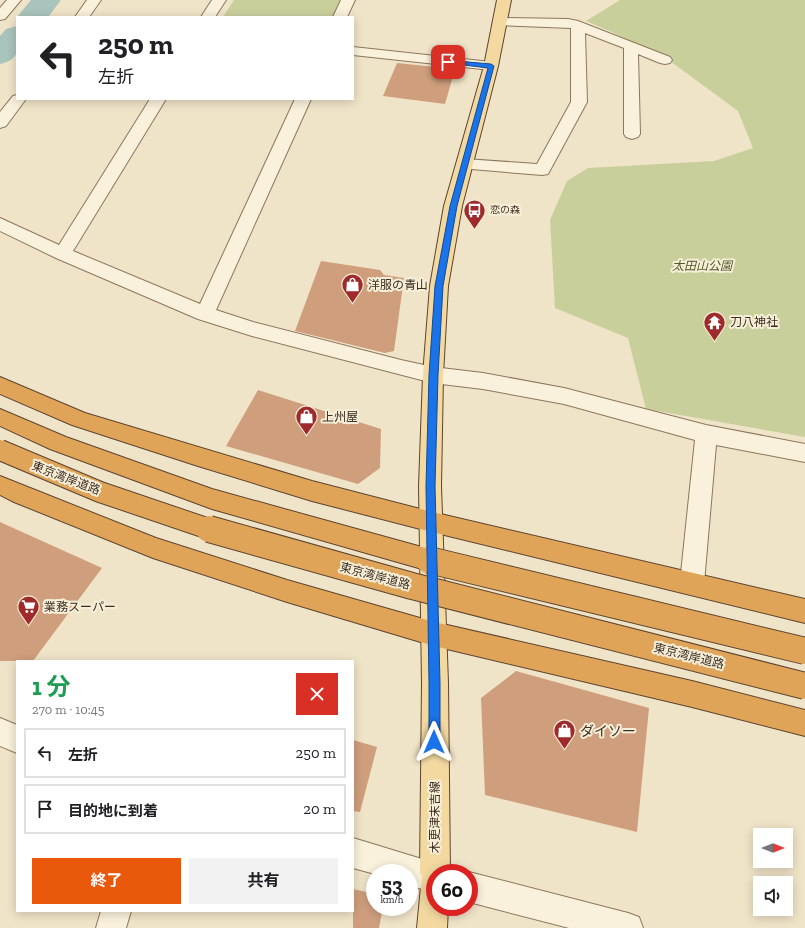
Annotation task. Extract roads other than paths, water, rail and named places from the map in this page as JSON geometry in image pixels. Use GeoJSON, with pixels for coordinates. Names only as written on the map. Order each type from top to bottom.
{"type":"FeatureCollection","features":[{"type":"Feature","properties":{"kind":"highway"},"geometry":{"type":"LineString","coordinates":[[0,385],[79,419],[312,491],[432,522],[805,611]]}},
{"type":"Feature","properties":{"kind":"highway"},"geometry":{"type":"LineString","coordinates":[[0,417],[58,443],[212,499],[429,560],[805,651]]}},
{"type":"Feature","properties":{"kind":"highway","name":"東京湾岸道路"},"geometry":{"type":"LineString","coordinates":[[0,450],[39,469],[168,516],[330,564],[805,686]]}},
{"type":"Feature","properties":{"kind":"highway"},"geometry":{"type":"LineString","coordinates":[[0,485],[153,548],[286,591],[434,634],[692,694],[805,723]]}},
{"type":"Feature","properties":{"kind":"main road","name":"木更津末吉線"},"geometry":{"type":"LineString","coordinates":[[435,864],[434,634],[430,486],[433,375],[439,286],[443,256],[453,206],[491,66],[504,0]]}},
{"type":"Feature","properties":{"kind":"main road"},"geometry":{"type":"LineString","coordinates":[[432,928],[433,916]]}},
{"type":"Feature","properties":{"kind":"street"},"geometry":{"type":"LineString","coordinates":[[0,16],[14,0]]}},
{"type":"Feature","properties":{"kind":"street"},"geometry":{"type":"LineString","coordinates":[[83,16],[94,0]]}},
{"type":"Feature","properties":{"kind":"street"},"geometry":{"type":"LineString","coordinates":[[209,16],[219,0]]}},
{"type":"Feature","properties":{"kind":"street"},"geometry":{"type":"LineString","coordinates":[[340,16],[348,0]]}},
{"type":"Feature","properties":{"kind":"street"},"geometry":{"type":"LineString","coordinates":[[500,22],[568,23],[578,25],[665,60]]}},
{"type":"Feature","properties":{"kind":"street"},"geometry":{"type":"LineString","coordinates":[[465,164],[542,170],[579,102],[578,25]]}},
{"type":"Feature","properties":{"kind":"street"},"geometry":{"type":"LineString","coordinates":[[631,46],[632,134]]}},
{"type":"Feature","properties":{"kind":"street"},"geometry":{"type":"LineString","coordinates":[[354,51],[491,66]]}},
{"type":"Feature","properties":{"kind":"street"},"geometry":{"type":"LineString","coordinates":[[0,123],[17,100]]}},
{"type":"Feature","properties":{"kind":"street"},"geometry":{"type":"LineString","coordinates":[[62,254],[157,100]]}},
{"type":"Feature","properties":{"kind":"street"},"geometry":{"type":"LineString","coordinates":[[205,314],[303,100]]}},
{"type":"Feature","properties":{"kind":"street"},"geometry":{"type":"LineString","coordinates":[[0,224],[62,254],[205,314],[303,343],[433,375],[484,381],[564,396],[706,434],[805,454]]}},
{"type":"Feature","properties":{"kind":"street"},"geometry":{"type":"LineString","coordinates":[[692,583],[706,434]]}},
{"type":"Feature","properties":{"kind":"street"},"geometry":{"type":"LineString","coordinates":[[0,732],[16,739]]}},
{"type":"Feature","properties":{"kind":"street"},"geometry":{"type":"LineString","coordinates":[[354,853],[426,876]]}},
{"type":"Feature","properties":{"kind":"street"},"geometry":{"type":"LineString","coordinates":[[478,889],[628,928]]}},
{"type":"Feature","properties":{"kind":"street"},"geometry":{"type":"LineString","coordinates":[[111,928],[116,912]]}},
{"type":"Feature","properties":{"kind":"waterway"},"geometry":{"type":"LineString","coordinates":[[33,16],[47,0]]}},
{"type":"Feature","properties":{"kind":"waterway"},"geometry":{"type":"LineString","coordinates":[[0,55],[16,36]]}},
{"type":"Feature","properties":{"kind":"place","name":"恋の森"},"geometry":{"type":"Point","coordinates":[474,230]}},
{"type":"Feature","properties":{"kind":"place","name":"洋服の青山"},"geometry":{"type":"Point","coordinates":[353,304]}},
{"type":"Feature","properties":{"kind":"place","name":"刀八神社"},"geometry":{"type":"Point","coordinates":[715,342]}},
{"type":"Feature","properties":{"kind":"place","name":"上州屋"},"geometry":{"type":"Point","coordinates":[306,436]}},
{"type":"Feature","properties":{"kind":"place","name":"業務スーパー"},"geometry":{"type":"Point","coordinates":[29,626]}},
{"type":"Feature","properties":{"kind":"place","name":"ダイソー"},"geometry":{"type":"Point","coordinates":[564,750]}},
{"type":"Feature","properties":{"kind":"park label","name":"太田山公園"},"geometry":{"type":"Point","coordinates":[702,266]}}]}
